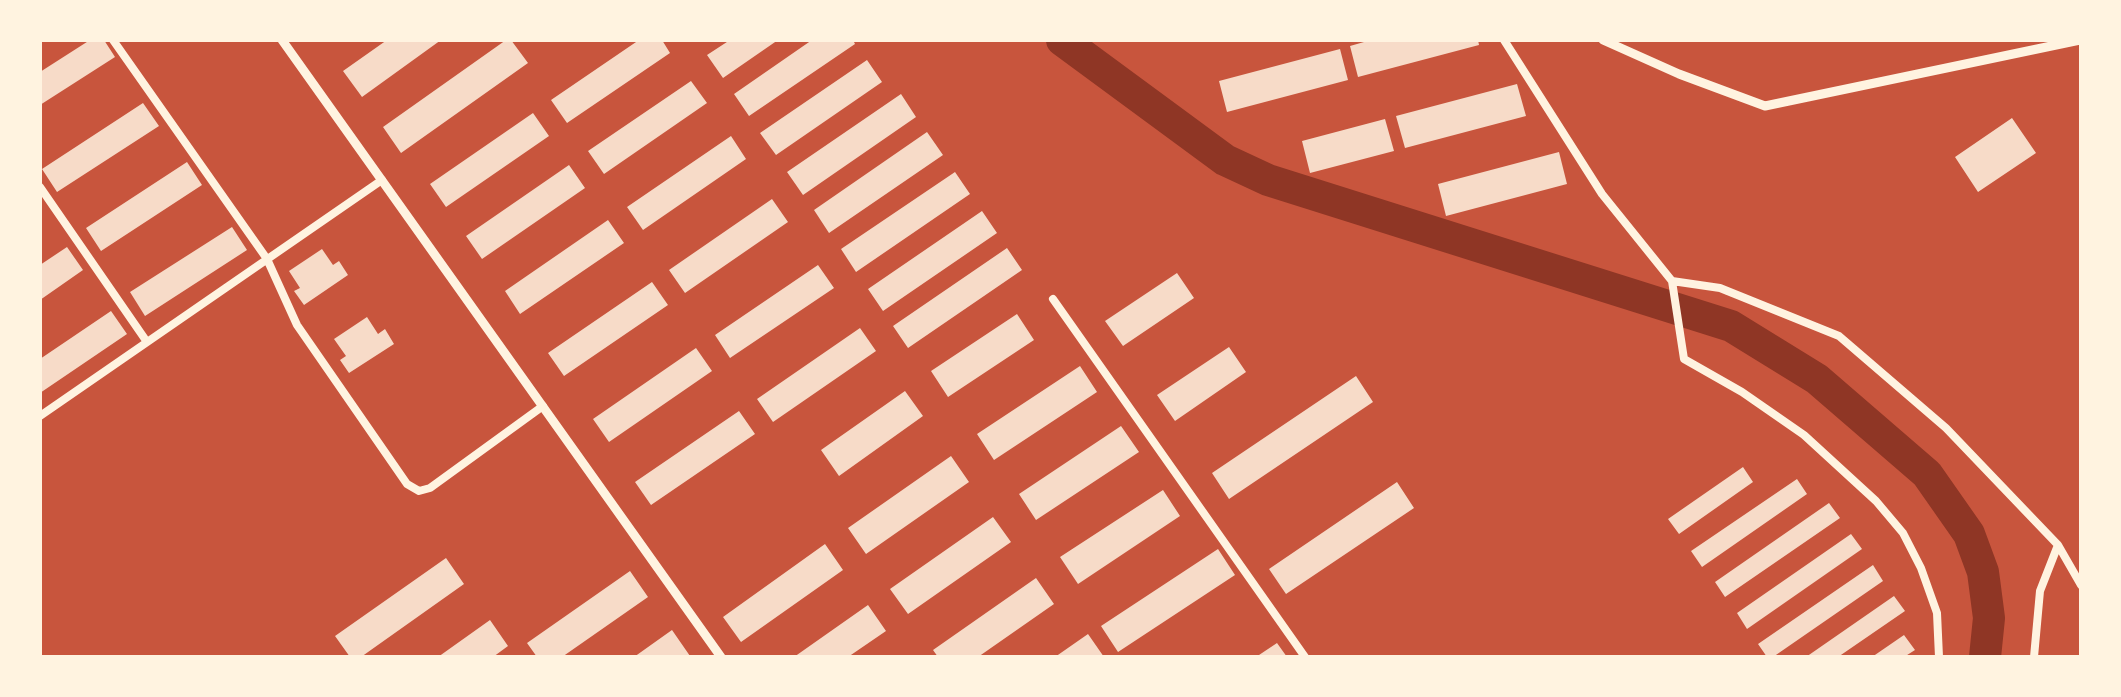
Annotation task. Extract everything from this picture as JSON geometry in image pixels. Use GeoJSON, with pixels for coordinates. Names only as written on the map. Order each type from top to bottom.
{"type":"FeatureCollection","features":[{"type":"Feature","properties":{"kind":"street"},"geometry":{"type":"LineString","coordinates":[[113,40],[267,259],[297,325],[407,484],[419,491],[430,488],[543,406]]}},
{"type":"Feature","properties":{"kind":"street"},"geometry":{"type":"LineString","coordinates":[[282,40],[721,657]]}},
{"type":"Feature","properties":{"kind":"street"},"geometry":{"type":"LineString","coordinates":[[1504,40],[1602,194],[1673,284],[1684,359],[1742,392],[1804,435],[1876,501],[1903,533],[1921,568],[1937,613],[1939,657]]}},
{"type":"Feature","properties":{"kind":"street"},"geometry":{"type":"LineString","coordinates":[[1603,40],[1679,74],[1765,106],[2080,40]]}},
{"type":"Feature","properties":{"kind":"street"},"geometry":{"type":"LineString","coordinates":[[40,416],[382,180]]}},
{"type":"Feature","properties":{"kind":"street"},"geometry":{"type":"LineString","coordinates":[[40,187],[147,342]]}},
{"type":"Feature","properties":{"kind":"street"},"geometry":{"type":"LineString","coordinates":[[1673,284],[1720,288],[1839,336],[1946,428],[2058,545],[2081,585]]}},
{"type":"Feature","properties":{"kind":"street"},"geometry":{"type":"LineString","coordinates":[[1053,299],[1305,657]]}},
{"type":"Feature","properties":{"kind":"street"},"geometry":{"type":"LineString","coordinates":[[2034,657],[2040,591],[2058,545]]}},
{"type":"Feature","properties":{"kind":"building"},"geometry":{"type":"Polygon","coordinates":[[[90,40],[104,40],[115,57],[40,105],[40,72],[90,40]]]}},
{"type":"Feature","properties":{"kind":"building"},"geometry":{"type":"Polygon","coordinates":[[[387,40],[441,40],[362,97],[343,71],[387,40]]]}},
{"type":"Feature","properties":{"kind":"building"},"geometry":{"type":"Polygon","coordinates":[[[506,40],[511,40],[528,63],[401,153],[383,127],[506,40]]]}},
{"type":"Feature","properties":{"kind":"building"},"geometry":{"type":"Polygon","coordinates":[[[639,40],[662,40],[670,53],[567,123],[551,100],[639,40]]]}},
{"type":"Feature","properties":{"kind":"building"},"geometry":{"type":"Polygon","coordinates":[[[730,40],[778,40],[723,78],[707,55],[730,40]]]}},
{"type":"Feature","properties":{"kind":"building"},"geometry":{"type":"Polygon","coordinates":[[[812,40],[853,40],[855,44],[749,116],[734,94],[812,40]]]}},
{"type":"Feature","properties":{"kind":"building"},"geometry":{"type":"Polygon","coordinates":[[[1371,40],[1478,40],[1479,45],[1358,77],[1350,46],[1371,40]]]}},
{"type":"Feature","properties":{"kind":"building"},"geometry":{"type":"Polygon","coordinates":[[[1340,49],[1348,80],[1227,112],[1219,81],[1340,49]]]}},
{"type":"Feature","properties":{"kind":"building"},"geometry":{"type":"Polygon","coordinates":[[[867,60],[882,82],[776,155],[760,133],[867,60]]]}},
{"type":"Feature","properties":{"kind":"building"},"geometry":{"type":"Polygon","coordinates":[[[691,81],[707,103],[604,174],[588,151],[691,81]]]}},
{"type":"Feature","properties":{"kind":"building"},"geometry":{"type":"Polygon","coordinates":[[[1517,84],[1526,116],[1405,148],[1396,116],[1517,84]]]}},
{"type":"Feature","properties":{"kind":"building"},"geometry":{"type":"Polygon","coordinates":[[[901,94],[916,117],[803,195],[787,172],[901,94]]]}},
{"type":"Feature","properties":{"kind":"building"},"geometry":{"type":"Polygon","coordinates":[[[143,103],[159,126],[57,192],[42,169],[143,103]]]}},
{"type":"Feature","properties":{"kind":"building"},"geometry":{"type":"Polygon","coordinates":[[[533,113],[549,136],[446,207],[430,184],[533,113]]]}},
{"type":"Feature","properties":{"kind":"building"},"geometry":{"type":"Polygon","coordinates":[[[2012,118],[2036,153],[1978,192],[1955,157],[2012,118]]]}},
{"type":"Feature","properties":{"kind":"building"},"geometry":{"type":"Polygon","coordinates":[[[1385,119],[1394,151],[1310,173],[1302,141],[1385,119]]]}},
{"type":"Feature","properties":{"kind":"building"},"geometry":{"type":"Polygon","coordinates":[[[927,132],[943,155],[829,233],[814,210],[927,132]]]}},
{"type":"Feature","properties":{"kind":"building"},"geometry":{"type":"Polygon","coordinates":[[[731,136],[746,159],[643,230],[627,207],[731,136]]]}},
{"type":"Feature","properties":{"kind":"building"},"geometry":{"type":"Polygon","coordinates":[[[1559,152],[1567,184],[1446,216],[1438,184],[1559,152]]]}},
{"type":"Feature","properties":{"kind":"building"},"geometry":{"type":"Polygon","coordinates":[[[187,162],[202,185],[101,251],[86,228],[187,162]]]}},
{"type":"Feature","properties":{"kind":"building"},"geometry":{"type":"Polygon","coordinates":[[[569,165],[585,188],[482,259],[466,236],[569,165]]]}},
{"type":"Feature","properties":{"kind":"building"},"geometry":{"type":"Polygon","coordinates":[[[955,172],[970,194],[856,272],[841,249],[955,172]]]}},
{"type":"Feature","properties":{"kind":"building"},"geometry":{"type":"Polygon","coordinates":[[[772,199],[788,222],[685,293],[669,270],[772,199]]]}},
{"type":"Feature","properties":{"kind":"building"},"geometry":{"type":"Polygon","coordinates":[[[982,211],[997,233],[883,311],[868,289],[982,211]]]}},
{"type":"Feature","properties":{"kind":"building"},"geometry":{"type":"Polygon","coordinates":[[[608,220],[624,243],[520,314],[505,291],[608,220]]]}},
{"type":"Feature","properties":{"kind":"building"},"geometry":{"type":"Polygon","coordinates":[[[232,227],[247,250],[145,316],[130,292],[232,227]]]}},
{"type":"Feature","properties":{"kind":"building"},"geometry":{"type":"Polygon","coordinates":[[[67,247],[83,270],[40,300],[40,265],[67,247]]]}},
{"type":"Feature","properties":{"kind":"building"},"geometry":{"type":"Polygon","coordinates":[[[1007,248],[1022,270],[908,348],[893,326],[1007,248]]]}},
{"type":"Feature","properties":{"kind":"building"},"geometry":{"type":"Polygon","coordinates":[[[322,249],[333,265],[339,261],[348,275],[304,305],[294,291],[300,288],[289,271],[322,249]]]}},
{"type":"Feature","properties":{"kind":"building"},"geometry":{"type":"Polygon","coordinates":[[[818,265],[834,288],[730,358],[715,335],[818,265]]]}},
{"type":"Feature","properties":{"kind":"building"},"geometry":{"type":"Polygon","coordinates":[[[1177,273],[1194,298],[1123,346],[1105,321],[1177,273]]]}},
{"type":"Feature","properties":{"kind":"building"},"geometry":{"type":"Polygon","coordinates":[[[652,282],[668,305],[564,376],[548,353],[652,282]]]}},
{"type":"Feature","properties":{"kind":"building"},"geometry":{"type":"Polygon","coordinates":[[[111,311],[127,334],[40,393],[40,359],[111,311]]]}},
{"type":"Feature","properties":{"kind":"building"},"geometry":{"type":"Polygon","coordinates":[[[1017,314],[1034,340],[948,397],[931,371],[1017,314]]]}},
{"type":"Feature","properties":{"kind":"building"},"geometry":{"type":"Polygon","coordinates":[[[367,317],[378,334],[385,329],[394,344],[349,373],[340,360],[346,356],[334,339],[367,317]]]}},
{"type":"Feature","properties":{"kind":"building"},"geometry":{"type":"Polygon","coordinates":[[[860,328],[876,351],[773,422],[757,399],[860,328]]]}},
{"type":"Feature","properties":{"kind":"building"},"geometry":{"type":"Polygon","coordinates":[[[1229,347],[1246,372],[1175,421],[1157,395],[1229,347]]]}},
{"type":"Feature","properties":{"kind":"building"},"geometry":{"type":"Polygon","coordinates":[[[696,348],[712,371],[609,442],[593,419],[696,348]]]}},
{"type":"Feature","properties":{"kind":"building"},"geometry":{"type":"Polygon","coordinates":[[[1080,366],[1097,392],[994,460],[977,434],[1080,366]]]}},
{"type":"Feature","properties":{"kind":"building"},"geometry":{"type":"Polygon","coordinates":[[[1356,376],[1373,402],[1229,499],[1212,473],[1356,376]]]}},
{"type":"Feature","properties":{"kind":"building"},"geometry":{"type":"Polygon","coordinates":[[[905,391],[923,416],[839,476],[821,450],[905,391]]]}},
{"type":"Feature","properties":{"kind":"building"},"geometry":{"type":"Polygon","coordinates":[[[739,411],[755,434],[651,505],[635,482],[739,411]]]}},
{"type":"Feature","properties":{"kind":"building"},"geometry":{"type":"Polygon","coordinates":[[[1121,426],[1139,452],[1036,520],[1019,494],[1121,426]]]}},
{"type":"Feature","properties":{"kind":"building"},"geometry":{"type":"Polygon","coordinates":[[[951,456],[969,482],[866,554],[848,528],[951,456]]]}},
{"type":"Feature","properties":{"kind":"building"},"geometry":{"type":"Polygon","coordinates":[[[1743,467],[1753,482],[1679,534],[1668,519],[1743,467]]]}},
{"type":"Feature","properties":{"kind":"building"},"geometry":{"type":"Polygon","coordinates":[[[1797,479],[1807,494],[1702,567],[1691,551],[1797,479]]]}},
{"type":"Feature","properties":{"kind":"building"},"geometry":{"type":"Polygon","coordinates":[[[1397,482],[1414,508],[1286,594],[1269,569],[1397,482]]]}},
{"type":"Feature","properties":{"kind":"building"},"geometry":{"type":"Polygon","coordinates":[[[1163,490],[1180,516],[1078,584],[1060,557],[1163,490]]]}},
{"type":"Feature","properties":{"kind":"building"},"geometry":{"type":"Polygon","coordinates":[[[1829,503],[1840,518],[1725,597],[1715,582],[1829,503]]]}},
{"type":"Feature","properties":{"kind":"building"},"geometry":{"type":"Polygon","coordinates":[[[993,517],[1011,542],[908,614],[890,589],[993,517]]]}},
{"type":"Feature","properties":{"kind":"building"},"geometry":{"type":"Polygon","coordinates":[[[1851,534],[1862,549],[1747,629],[1737,613],[1851,534]]]}},
{"type":"Feature","properties":{"kind":"building"},"geometry":{"type":"Polygon","coordinates":[[[825,544],[843,570],[741,642],[723,617],[825,544]]]}},
{"type":"Feature","properties":{"kind":"building"},"geometry":{"type":"Polygon","coordinates":[[[1218,549],[1235,575],[1118,652],[1101,626],[1218,549]]]}},
{"type":"Feature","properties":{"kind":"building"},"geometry":{"type":"Polygon","coordinates":[[[446,558],[464,584],[361,657],[350,657],[335,636],[446,558]]]}},
{"type":"Feature","properties":{"kind":"building"},"geometry":{"type":"Polygon","coordinates":[[[1873,565],[1883,581],[1773,657],[1767,657],[1758,644],[1873,565]]]}},
{"type":"Feature","properties":{"kind":"building"},"geometry":{"type":"Polygon","coordinates":[[[630,571],[648,597],[562,657],[537,657],[527,643],[630,571]]]}},
{"type":"Feature","properties":{"kind":"building"},"geometry":{"type":"Polygon","coordinates":[[[1036,578],[1054,604],[978,657],[938,657],[933,650],[1036,578]]]}},
{"type":"Feature","properties":{"kind":"building"},"geometry":{"type":"Polygon","coordinates":[[[1894,596],[1905,611],[1838,657],[1806,657],[1894,596]]]}},
{"type":"Feature","properties":{"kind":"building"},"geometry":{"type":"Polygon","coordinates":[[[868,605],[886,631],[848,657],[794,657],[868,605]]]}},
{"type":"Feature","properties":{"kind":"building"},"geometry":{"type":"Polygon","coordinates":[[[490,620],[508,646],[493,657],[438,657],[490,620]]]}},
{"type":"Feature","properties":{"kind":"building"},"geometry":{"type":"Polygon","coordinates":[[[672,630],[690,656],[634,657],[672,630]]]}},
{"type":"Feature","properties":{"kind":"building"},"geometry":{"type":"Polygon","coordinates":[[[1088,634],[1104,657],[1055,657],[1088,634]]]}},
{"type":"Feature","properties":{"kind":"building"},"geometry":{"type":"Polygon","coordinates":[[[1904,635],[1915,650],[1904,657],[1872,657],[1904,635]]]}},
{"type":"Feature","properties":{"kind":"building"},"geometry":{"type":"Polygon","coordinates":[[[1277,643],[1287,657],[1256,657],[1277,643]]]}},
{"type":"Feature","properties":{"kind":"waterway"},"geometry":{"type":"LineString","coordinates":[[1062,40],[1225,160],[1268,180],[1731,326],[1817,379],[1927,474],[1969,534],[1983,572],[1989,618],[1985,657]]}}]}
